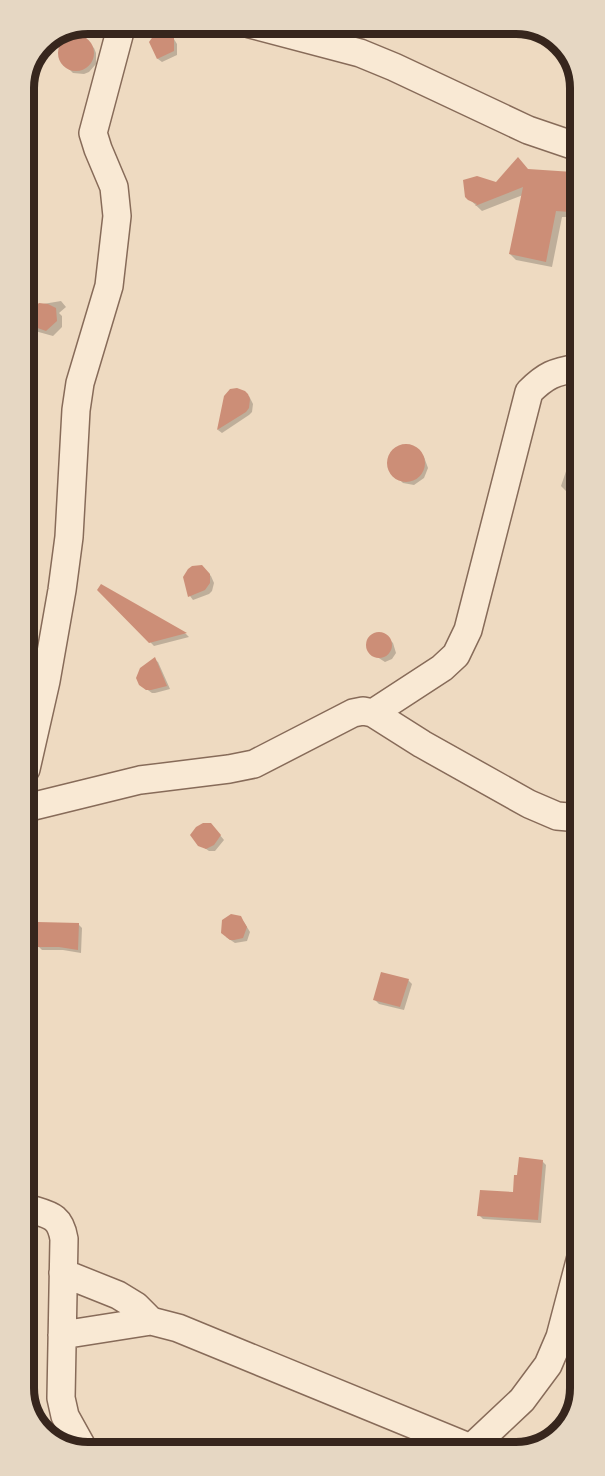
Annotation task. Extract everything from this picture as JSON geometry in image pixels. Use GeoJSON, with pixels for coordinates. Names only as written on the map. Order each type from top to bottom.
{"type":"FeatureCollection","features":[{"type":"Feature","properties":{"kind":"street"},"geometry":{"type":"LineString","coordinates":[[35,732],[46,681],[69,537],[76,410],[80,382],[109,286],[117,216],[114,187],[93,133],[119,34]]}},
{"type":"Feature","properties":{"kind":"street"},"geometry":{"type":"LineString","coordinates":[[290,34],[360,53],[528,130],[570,144]]}},
{"type":"Feature","properties":{"kind":"street"},"geometry":{"type":"LineString","coordinates":[[373,714],[442,668],[456,655],[468,630],[529,392],[543,378],[570,373]]}},
{"type":"Feature","properties":{"kind":"street"},"geometry":{"type":"LineString","coordinates":[[34,806],[140,780],[254,764],[353,713],[363,711],[373,714],[530,804],[557,816],[570,817]]}},
{"type":"Feature","properties":{"kind":"street"},"geometry":{"type":"LineString","coordinates":[[34,1210],[53,1217],[62,1226],[64,1239],[61,1398],[65,1416],[78,1440]]}},
{"type":"Feature","properties":{"kind":"street"},"geometry":{"type":"LineString","coordinates":[[63,1273],[118,1295],[136,1306],[151,1321]]}},
{"type":"Feature","properties":{"kind":"street"},"geometry":{"type":"LineString","coordinates":[[479,1442],[522,1400],[548,1365],[560,1336],[570,1298]]}},
{"type":"Feature","properties":{"kind":"street"},"geometry":{"type":"LineString","coordinates":[[62,1335],[151,1321],[178,1328],[455,1442]]}},
{"type":"Feature","properties":{"kind":"building"},"geometry":{"type":"Polygon","coordinates":[[[155,34],[171,34],[174,38],[174,51],[157,59],[149,42],[155,34]]]}},
{"type":"Feature","properties":{"kind":"building"},"geometry":{"type":"Polygon","coordinates":[[[83,36],[93,46],[93,60],[83,70],[69,70],[59,60],[59,46],[68,39],[83,36]]]}},
{"type":"Feature","properties":{"kind":"building"},"geometry":{"type":"Polygon","coordinates":[[[518,157],[528,169],[570,172],[570,212],[556,211],[546,262],[509,254],[523,187],[475,206],[477,204],[465,197],[463,180],[477,176],[496,182],[518,157]]]}},
{"type":"Feature","properties":{"kind":"building"},"geometry":{"type":"Polygon","coordinates":[[[39,303],[56,308],[57,321],[46,331],[35,327],[35,307],[39,303]]]}},
{"type":"Feature","properties":{"kind":"building"},"geometry":{"type":"Polygon","coordinates":[[[237,388],[248,394],[249,408],[217,430],[224,396],[230,389],[237,388]]]}},
{"type":"Feature","properties":{"kind":"building"},"geometry":{"type":"Polygon","coordinates":[[[406,444],[419,450],[425,463],[419,476],[406,482],[393,476],[387,463],[393,450],[406,444]]]}},
{"type":"Feature","properties":{"kind":"building"},"geometry":{"type":"Polygon","coordinates":[[[202,565],[210,574],[210,583],[205,590],[188,597],[183,577],[192,566],[202,565]]]}},
{"type":"Feature","properties":{"kind":"building"},"geometry":{"type":"Polygon","coordinates":[[[101,584],[187,633],[149,643],[97,590],[101,584]]]}},
{"type":"Feature","properties":{"kind":"building"},"geometry":{"type":"Polygon","coordinates":[[[379,632],[388,636],[392,645],[388,654],[379,658],[370,654],[366,645],[370,636],[379,632]]]}},
{"type":"Feature","properties":{"kind":"building"},"geometry":{"type":"Polygon","coordinates":[[[155,657],[167,686],[146,690],[139,685],[136,678],[140,668],[155,657]]]}},
{"type":"Feature","properties":{"kind":"building"},"geometry":{"type":"Polygon","coordinates":[[[203,823],[211,823],[221,835],[214,845],[206,849],[198,846],[190,835],[196,827],[203,823]]]}},
{"type":"Feature","properties":{"kind":"building"},"geometry":{"type":"Polygon","coordinates":[[[231,914],[241,916],[247,927],[243,938],[230,940],[221,933],[222,920],[231,914]]]}},
{"type":"Feature","properties":{"kind":"building"},"geometry":{"type":"Polygon","coordinates":[[[37,922],[79,923],[78,950],[36,947],[37,922]]]}},
{"type":"Feature","properties":{"kind":"building"},"geometry":{"type":"Polygon","coordinates":[[[381,972],[409,979],[400,1007],[373,1000],[381,972]]]}},
{"type":"Feature","properties":{"kind":"building"},"geometry":{"type":"Polygon","coordinates":[[[519,1157],[543,1160],[538,1220],[477,1216],[480,1190],[513,1192],[514,1175],[517,1175],[519,1157]]]}}]}
